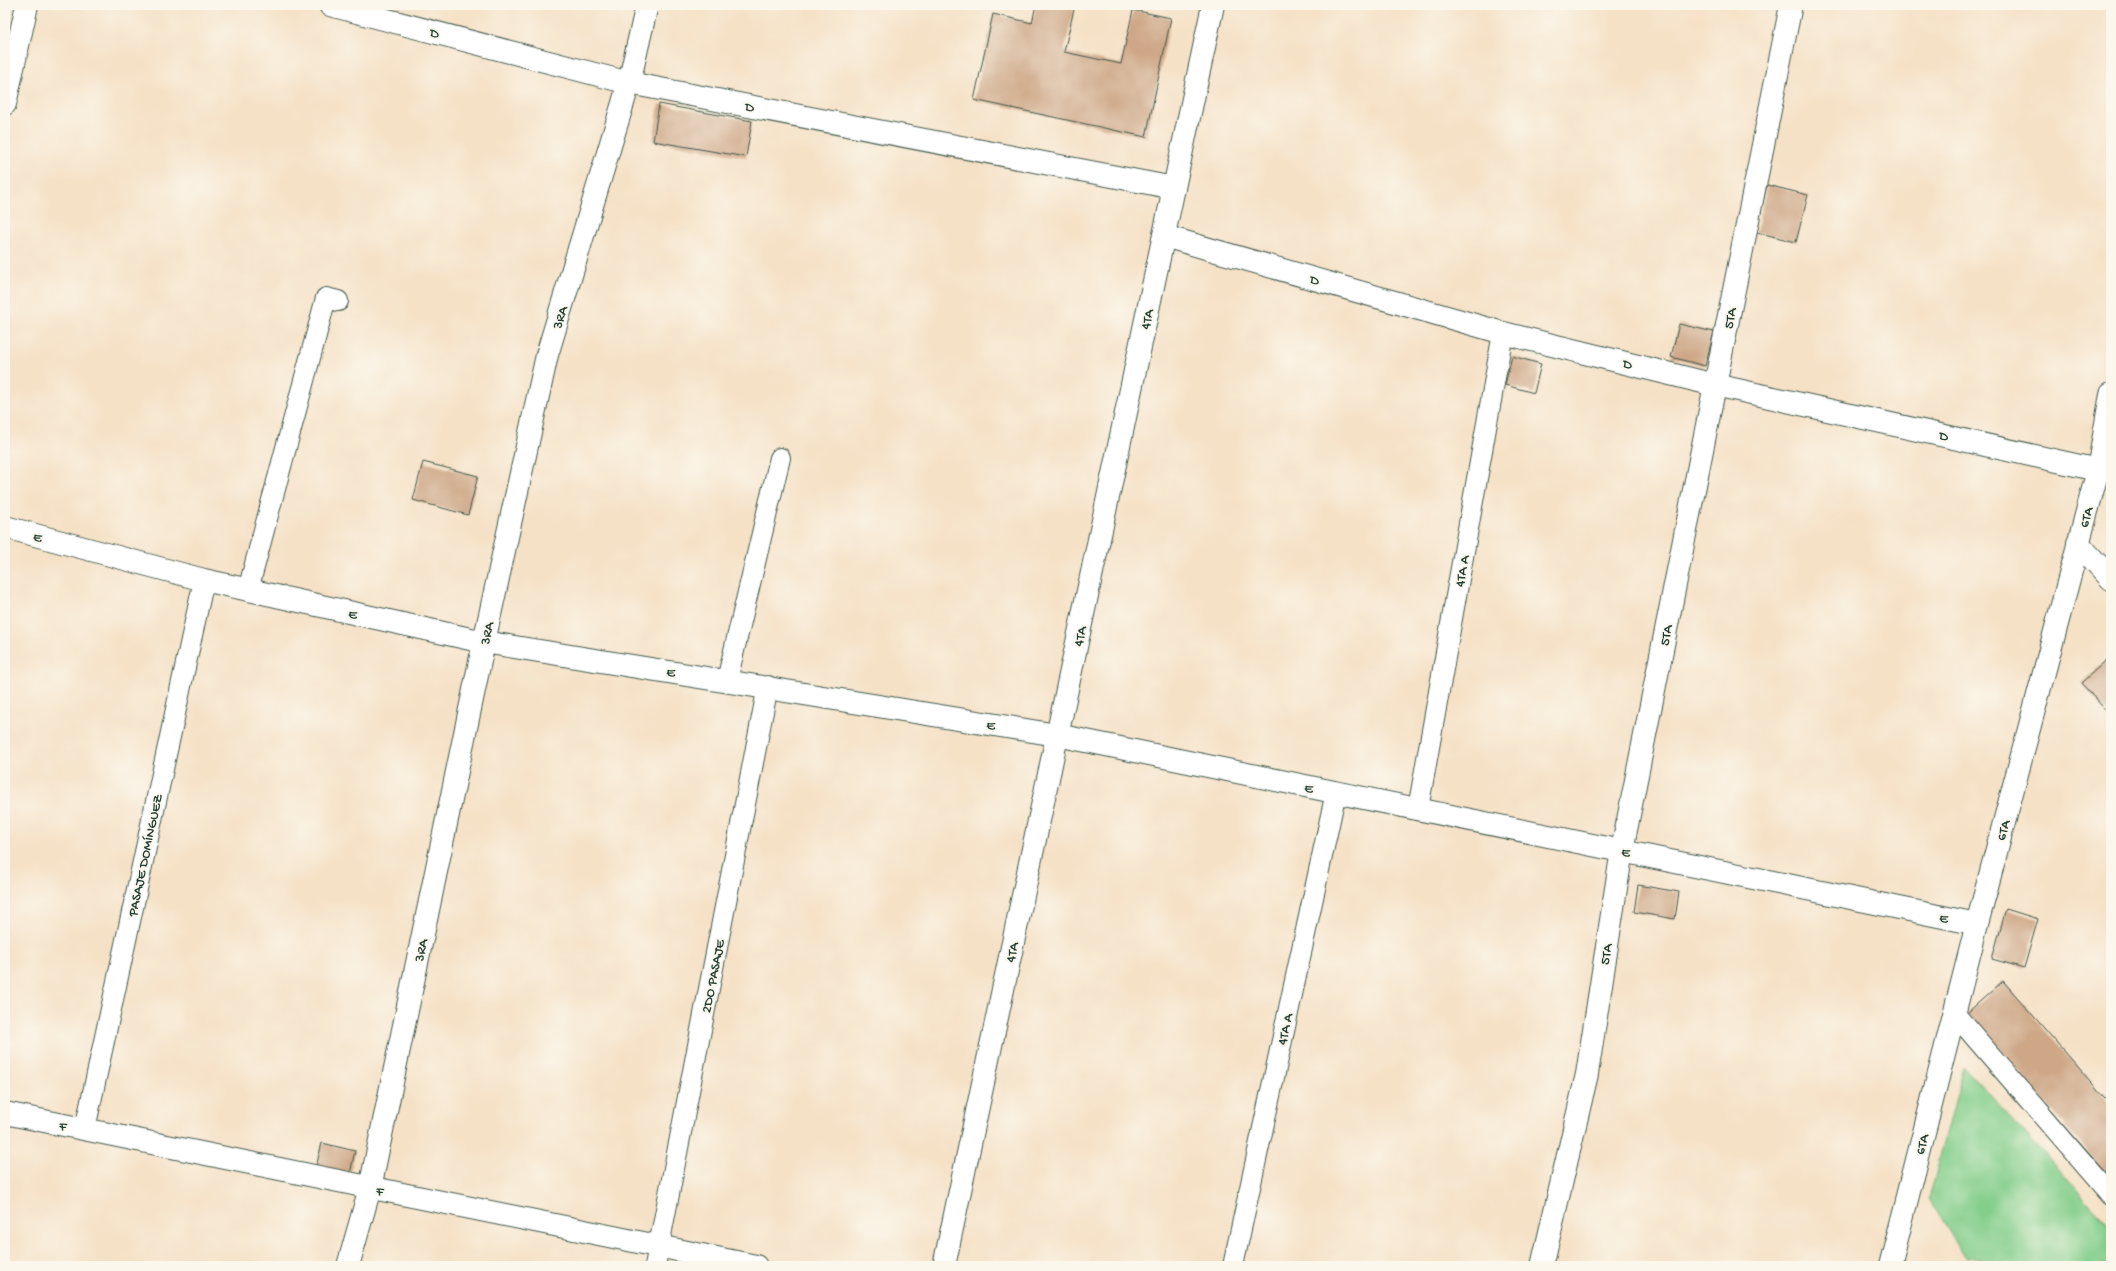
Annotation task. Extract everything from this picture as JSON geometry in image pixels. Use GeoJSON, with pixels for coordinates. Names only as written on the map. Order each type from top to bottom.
{"type":"FeatureCollection","features":[{"type":"Feature","properties":{"kind":"street"},"geometry":{"type":"LineString","coordinates":[[5,104],[27,5]]}},
{"type":"Feature","properties":{"kind":"street","name":"D"},"geometry":{"type":"LineString","coordinates":[[330,5],[629,83],[1174,188]]}},
{"type":"Feature","properties":{"kind":"street","name":"3RA"},"geometry":{"type":"LineString","coordinates":[[348,1266],[370,1188],[484,642],[548,355],[629,83],[647,5]]}},
{"type":"Feature","properties":{"kind":"street","name":"4TA"},"geometry":{"type":"LineString","coordinates":[[944,1266],[1213,5]]}},
{"type":"Feature","properties":{"kind":"street","name":"5TA"},"geometry":{"type":"LineString","coordinates":[[1542,1266],[1587,1074],[1622,850],[1791,5]]}},
{"type":"Feature","properties":{"kind":"street","name":"D"},"geometry":{"type":"LineString","coordinates":[[1164,236],[1503,332],[1715,385],[2098,470]]}},
{"type":"Feature","properties":{"kind":"street","name":"6TA"},"geometry":{"type":"LineString","coordinates":[[1890,1266],[1977,924],[2098,470],[2111,394]]}},
{"type":"Feature","properties":{"kind":"street","name":"E"},"geometry":{"type":"LineString","coordinates":[[5,527],[204,580],[484,642],[768,686],[1057,735],[1977,924]]}},
{"type":"Feature","properties":{"kind":"street"},"geometry":{"type":"LineString","coordinates":[[2078,543],[2111,579]]}},
{"type":"Feature","properties":{"kind":"street","name":"F"},"geometry":{"type":"LineString","coordinates":[[5,1113],[370,1188],[658,1256],[756,1266]]}},
{"type":"Feature","properties":{"kind":"lane"},"geometry":{"type":"LineString","coordinates":[[248,590],[326,298],[338,301]]}},
{"type":"Feature","properties":{"kind":"lane","name":"4TA A"},"geometry":{"type":"LineString","coordinates":[[1418,809],[1503,332]]}},
{"type":"Feature","properties":{"kind":"lane"},"geometry":{"type":"LineString","coordinates":[[727,680],[780,458]]}},
{"type":"Feature","properties":{"kind":"lane","name":"PASAJE DOMÍNGUEZ"},"geometry":{"type":"LineString","coordinates":[[85,1129],[204,580]]}},
{"type":"Feature","properties":{"kind":"lane","name":"2DO PASAJE"},"geometry":{"type":"LineString","coordinates":[[658,1256],[768,686]]}},
{"type":"Feature","properties":{"kind":"lane","name":"4TA A"},"geometry":{"type":"LineString","coordinates":[[1233,1266],[1336,792]]}},
{"type":"Feature","properties":{"kind":"lane"},"geometry":{"type":"LineString","coordinates":[[1954,1013],[2111,1195]]}},
{"type":"Feature","properties":{"kind":"green space"},"geometry":{"type":"Polygon","coordinates":[[[1964,1067],[2111,1227],[2111,1266],[2014,1266],[1964,1256],[1929,1199],[1964,1067]]]}},
{"type":"Feature","properties":{"kind":"building"},"geometry":{"type":"Polygon","coordinates":[[[1036,5],[1075,5],[1064,52],[1121,64],[1133,10],[1171,18],[1146,137],[974,100],[993,14],[1032,23],[1036,5]]]}},
{"type":"Feature","properties":{"kind":"building"},"geometry":{"type":"Polygon","coordinates":[[[659,104],[752,121],[746,157],[653,141],[659,104]]]}},
{"type":"Feature","properties":{"kind":"building"},"geometry":{"type":"Polygon","coordinates":[[[1767,185],[1808,195],[1796,242],[1756,232],[1767,185]]]}},
{"type":"Feature","properties":{"kind":"building"},"geometry":{"type":"Polygon","coordinates":[[[1679,324],[1714,332],[1705,366],[1671,357],[1679,324]]]}},
{"type":"Feature","properties":{"kind":"building"},"geometry":{"type":"Polygon","coordinates":[[[1512,356],[1541,364],[1534,393],[1505,385],[1512,356]]]}},
{"type":"Feature","properties":{"kind":"building"},"geometry":{"type":"Polygon","coordinates":[[[423,462],[478,476],[468,515],[413,500],[423,462]]]}},
{"type":"Feature","properties":{"kind":"building"},"geometry":{"type":"Polygon","coordinates":[[[2111,656],[2111,716],[2081,683],[2111,656]]]}},
{"type":"Feature","properties":{"kind":"building"},"geometry":{"type":"Polygon","coordinates":[[[1638,885],[1679,892],[1675,919],[1634,912],[1638,885]]]}},
{"type":"Feature","properties":{"kind":"building"},"geometry":{"type":"Polygon","coordinates":[[[2006,909],[2038,919],[2024,968],[1992,959],[2006,909]]]}},
{"type":"Feature","properties":{"kind":"building"},"geometry":{"type":"Polygon","coordinates":[[[2003,981],[2111,1105],[2111,1178],[1967,1013],[2003,981]]]}},
{"type":"Feature","properties":{"kind":"building"},"geometry":{"type":"Polygon","coordinates":[[[322,1143],[355,1151],[350,1174],[316,1167],[322,1143]]]}}]}
